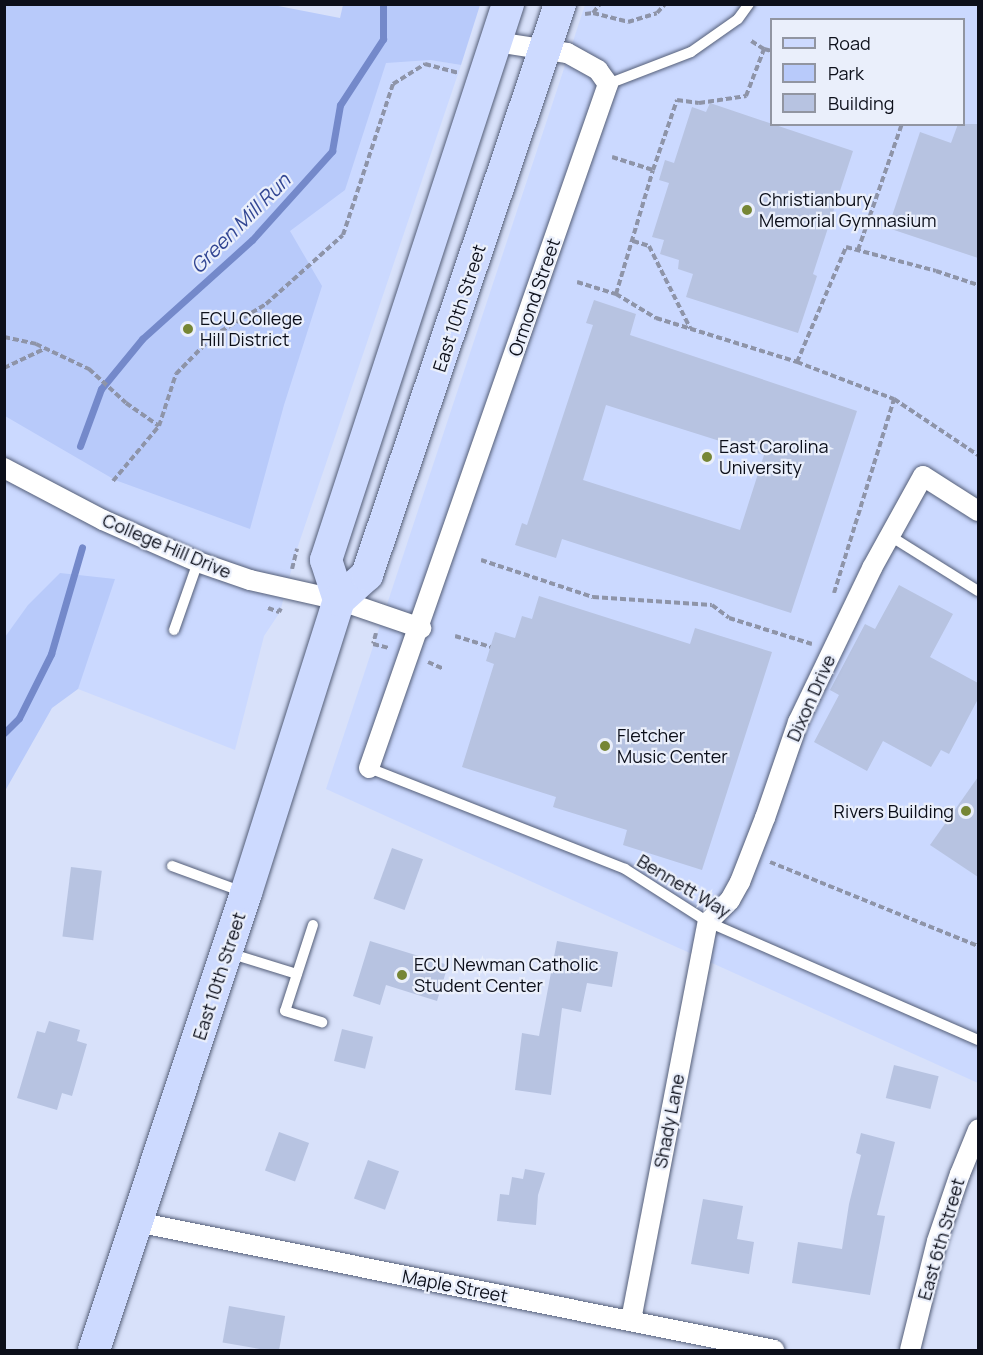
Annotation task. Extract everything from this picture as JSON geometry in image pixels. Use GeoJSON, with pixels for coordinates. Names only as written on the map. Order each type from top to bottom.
{"type":"FeatureCollection","features":[{"type":"Feature","properties":{"kind":"main road"},"geometry":{"type":"LineString","coordinates":[[339,600],[326,560],[508,4]]}},
{"type":"Feature","properties":{"kind":"main road","name":"East 10th Street"},"geometry":{"type":"LineString","coordinates":[[94,1350],[246,893],[339,600],[367,575],[545,49],[572,9]]}},
{"type":"Feature","properties":{"kind":"street"},"geometry":{"type":"LineString","coordinates":[[496,42],[567,53],[598,70],[609,84]]}},
{"type":"Feature","properties":{"kind":"street","name":"Ormond Street"},"geometry":{"type":"LineString","coordinates":[[369,768],[408,655],[421,628],[609,84]]}},
{"type":"Feature","properties":{"kind":"street","name":"College Hill Drive"},"geometry":{"type":"LineString","coordinates":[[4,468],[103,520],[198,562],[250,580],[339,600]]}},
{"type":"Feature","properties":{"kind":"street","name":"Dixon Drive"},"geometry":{"type":"LineString","coordinates":[[708,922],[730,900],[740,882],[798,722],[890,536],[923,476],[978,512]]}},
{"type":"Feature","properties":{"kind":"street"},"geometry":{"type":"LineString","coordinates":[[339,600],[421,628]]}},
{"type":"Feature","properties":{"kind":"street","name":"Shady Lane"},"geometry":{"type":"LineString","coordinates":[[631,1320],[708,922]]}},
{"type":"Feature","properties":{"kind":"street","name":"East 6th Street"},"geometry":{"type":"LineString","coordinates":[[910,1350],[937,1241],[978,1130]]}},
{"type":"Feature","properties":{"kind":"street","name":"Maple Street"},"geometry":{"type":"LineString","coordinates":[[137,1222],[774,1350]]}},
{"type":"Feature","properties":{"kind":"lane"},"geometry":{"type":"LineString","coordinates":[[609,84],[691,52],[738,19],[749,4]]}},
{"type":"Feature","properties":{"kind":"lane"},"geometry":{"type":"LineString","coordinates":[[890,536],[978,591]]}},
{"type":"Feature","properties":{"kind":"lane"},"geometry":{"type":"LineString","coordinates":[[174,630],[198,562]]}},
{"type":"Feature","properties":{"kind":"lane","name":"Bennett Way"},"geometry":{"type":"LineString","coordinates":[[369,768],[626,869],[708,922],[978,1040]]}},
{"type":"Feature","properties":{"kind":"lane"},"geometry":{"type":"LineString","coordinates":[[172,866],[246,893]]}},
{"type":"Feature","properties":{"kind":"lane"},"geometry":{"type":"LineString","coordinates":[[313,925],[285,1011],[322,1022]]}},
{"type":"Feature","properties":{"kind":"lane"},"geometry":{"type":"LineString","coordinates":[[226,952],[297,974]]}},
{"type":"Feature","properties":{"kind":"path"},"geometry":{"type":"LineString","coordinates":[[594,13],[600,4]]}},
{"type":"Feature","properties":{"kind":"path"},"geometry":{"type":"LineString","coordinates":[[572,9],[628,21],[657,13],[665,4]]}},
{"type":"Feature","properties":{"kind":"path"},"geometry":{"type":"LineString","coordinates":[[751,41],[770,51]]}},
{"type":"Feature","properties":{"kind":"path"},"geometry":{"type":"LineString","coordinates":[[616,294],[653,170],[678,100],[699,104],[746,96],[764,49]]}},
{"type":"Feature","properties":{"kind":"path"},"geometry":{"type":"LineString","coordinates":[[113,481],[159,426],[176,374],[213,336],[266,304],[344,235],[393,84],[425,64],[459,73]]}},
{"type":"Feature","properties":{"kind":"path"},"geometry":{"type":"LineString","coordinates":[[858,250],[902,126]]}},
{"type":"Feature","properties":{"kind":"path"},"geometry":{"type":"LineString","coordinates":[[612,157],[653,170]]}},
{"type":"Feature","properties":{"kind":"path"},"geometry":{"type":"LineString","coordinates":[[633,241],[649,246],[690,329]]}},
{"type":"Feature","properties":{"kind":"path"},"geometry":{"type":"LineString","coordinates":[[797,362],[846,247],[936,271],[978,285]]}},
{"type":"Feature","properties":{"kind":"path"},"geometry":{"type":"LineString","coordinates":[[577,282],[616,294],[656,318],[797,362],[894,399],[978,453]]}},
{"type":"Feature","properties":{"kind":"path"},"geometry":{"type":"LineString","coordinates":[[4,337],[45,348],[88,369],[126,403],[159,426]]}},
{"type":"Feature","properties":{"kind":"path"},"geometry":{"type":"LineString","coordinates":[[4,368],[45,348]]}},
{"type":"Feature","properties":{"kind":"path"},"geometry":{"type":"LineString","coordinates":[[831,601],[894,399]]}},
{"type":"Feature","properties":{"kind":"path"},"geometry":{"type":"LineString","coordinates":[[481,560],[593,597],[712,605],[729,618],[818,646]]}},
{"type":"Feature","properties":{"kind":"path"},"geometry":{"type":"LineString","coordinates":[[455,636],[490,647]]}},
{"type":"Feature","properties":{"kind":"path"},"geometry":{"type":"LineString","coordinates":[[373,644],[398,651]]}},
{"type":"Feature","properties":{"kind":"path"},"geometry":{"type":"LineString","coordinates":[[424,661],[444,669]]}},
{"type":"Feature","properties":{"kind":"path"},"geometry":{"type":"LineString","coordinates":[[770,862],[921,921],[978,946]]}},
{"type":"Feature","properties":{"kind":"shaded area","name":"ECU College Hill District"},"geometry":{"type":"Polygon","coordinates":[[[5,5],[270,33],[461,65],[297,549],[280,612],[264,636],[235,750],[78,689],[5,655],[5,5]]]}},
{"type":"Feature","properties":{"kind":"shaded area","name":"East Carolina University"},"geometry":{"type":"Polygon","coordinates":[[[585,5],[978,5],[978,1083],[326,789],[585,5]]]}},
{"type":"Feature","properties":{"kind":"green space"},"geometry":{"type":"Polygon","coordinates":[[[268,4],[340,18],[343,5],[480,5],[461,65],[430,60],[386,63],[345,190],[290,231],[322,286],[284,405],[250,529],[115,480],[5,416],[4,5],[268,4]]]}},
{"type":"Feature","properties":{"kind":"green space"},"geometry":{"type":"Polygon","coordinates":[[[60,573],[115,579],[78,689],[52,708],[5,791],[5,637],[28,605],[60,573]]]}},
{"type":"Feature","properties":{"kind":"building","name":"Christianbury Memorial Gymnasium"},"geometry":{"type":"Polygon","coordinates":[[[710,103],[770,123],[770,126],[779,126],[853,151],[813,274],[817,276],[798,333],[686,297],[693,274],[678,269],[679,260],[660,254],[664,240],[652,237],[669,183],[659,180],[665,160],[674,163],[692,107],[706,112],[710,103]]]}},
{"type":"Feature","properties":{"kind":"building"},"geometry":{"type":"Polygon","coordinates":[[[978,124],[978,258],[888,228],[920,132],[951,143],[957,126],[978,124]]]}},
{"type":"Feature","properties":{"kind":"building"},"geometry":{"type":"Polygon","coordinates":[[[594,300],[636,314],[630,335],[857,411],[791,613],[562,539],[556,558],[515,545],[522,523],[527,525],[593,325],[586,323],[594,300]],[[606,405],[583,480],[740,530],[764,455],[606,405]]]}},
{"type":"Feature","properties":{"kind":"building"},"geometry":{"type":"Polygon","coordinates":[[[899,585],[953,614],[930,657],[978,683],[978,699],[949,754],[941,750],[931,767],[883,741],[867,771],[814,742],[839,695],[830,690],[865,624],[875,629],[899,585]]]}},
{"type":"Feature","properties":{"kind":"building","name":"Fletcher Music Center"},"geometry":{"type":"Polygon","coordinates":[[[539,596],[690,644],[695,628],[772,652],[702,870],[623,845],[627,830],[553,807],[556,797],[462,767],[494,664],[486,661],[495,632],[515,638],[522,616],[532,619],[539,596]]]}},
{"type":"Feature","properties":{"kind":"building","name":"Rivers Building"},"geometry":{"type":"Polygon","coordinates":[[[978,777],[978,877],[930,845],[978,777]]]}},
{"type":"Feature","properties":{"kind":"building"},"geometry":{"type":"Polygon","coordinates":[[[392,848],[423,859],[405,910],[374,899],[392,848]]]}},
{"type":"Feature","properties":{"kind":"building"},"geometry":{"type":"Polygon","coordinates":[[[71,867],[102,871],[93,940],[62,936],[71,867]]]}},
{"type":"Feature","properties":{"kind":"building","name":"ECU Newman Catholic Student Center"},"geometry":{"type":"Polygon","coordinates":[[[370,941],[448,965],[437,1001],[386,985],[380,1005],[353,996],[370,941]]]}},
{"type":"Feature","properties":{"kind":"building"},"geometry":{"type":"Polygon","coordinates":[[[557,941],[618,952],[612,987],[587,983],[581,1012],[562,1008],[551,1095],[515,1090],[522,1033],[539,1036],[557,941]]]}},
{"type":"Feature","properties":{"kind":"building"},"geometry":{"type":"Polygon","coordinates":[[[49,1021],[80,1030],[77,1041],[87,1044],[72,1096],[62,1093],[57,1110],[17,1098],[37,1031],[45,1033],[49,1021]]]}},
{"type":"Feature","properties":{"kind":"building"},"geometry":{"type":"Polygon","coordinates":[[[342,1029],[373,1037],[365,1069],[334,1061],[342,1029]]]}},
{"type":"Feature","properties":{"kind":"building"},"geometry":{"type":"Polygon","coordinates":[[[894,1065],[939,1076],[930,1109],[886,1098],[894,1065]]]}},
{"type":"Feature","properties":{"kind":"building"},"geometry":{"type":"Polygon","coordinates":[[[279,1132],[309,1143],[295,1181],[265,1171],[279,1132]]]}},
{"type":"Feature","properties":{"kind":"building"},"geometry":{"type":"Polygon","coordinates":[[[861,1133],[895,1142],[877,1215],[885,1216],[870,1295],[792,1283],[798,1242],[842,1249],[849,1204],[861,1155],[856,1153],[861,1133]]]}},
{"type":"Feature","properties":{"kind":"building"},"geometry":{"type":"Polygon","coordinates":[[[368,1160],[399,1171],[385,1210],[354,1199],[368,1160]]]}},
{"type":"Feature","properties":{"kind":"building"},"geometry":{"type":"Polygon","coordinates":[[[525,1169],[545,1173],[538,1195],[536,1225],[497,1221],[500,1194],[509,1195],[512,1177],[523,1179],[525,1169]]]}},
{"type":"Feature","properties":{"kind":"building"},"geometry":{"type":"Polygon","coordinates":[[[703,1199],[743,1206],[737,1239],[754,1242],[749,1274],[691,1264],[703,1199]]]}},
{"type":"Feature","properties":{"kind":"building"},"geometry":{"type":"Polygon","coordinates":[[[229,1306],[285,1316],[279,1350],[265,1350],[223,1342],[229,1306]]]}},
{"type":"Feature","properties":{"kind":"waterway","name":"Green Mill Run"},"geometry":{"type":"LineString","coordinates":[[80,446],[101,389],[142,339],[252,240],[332,151],[340,105],[383,39],[383,4]]}},
{"type":"Feature","properties":{"kind":"waterway","name":"Green Mill Run"},"geometry":{"type":"LineString","coordinates":[[4,733],[19,718],[51,654],[82,547]]}},
{"type":"Feature","properties":{"kind":"place","name":"Christianbury Memorial Gymnasium"},"geometry":{"type":"Point","coordinates":[747,210]}},
{"type":"Feature","properties":{"kind":"place","name":"ECU College Hill District"},"geometry":{"type":"Point","coordinates":[188,329]}},
{"type":"Feature","properties":{"kind":"place","name":"East Carolina University"},"geometry":{"type":"Point","coordinates":[707,457]}},
{"type":"Feature","properties":{"kind":"place","name":"Fletcher Music Center"},"geometry":{"type":"Point","coordinates":[605,746]}},
{"type":"Feature","properties":{"kind":"place","name":"Rivers Building"},"geometry":{"type":"Point","coordinates":[966,811]}},
{"type":"Feature","properties":{"kind":"place","name":"ECU Newman Catholic Student Center"},"geometry":{"type":"Point","coordinates":[402,975]}}]}
